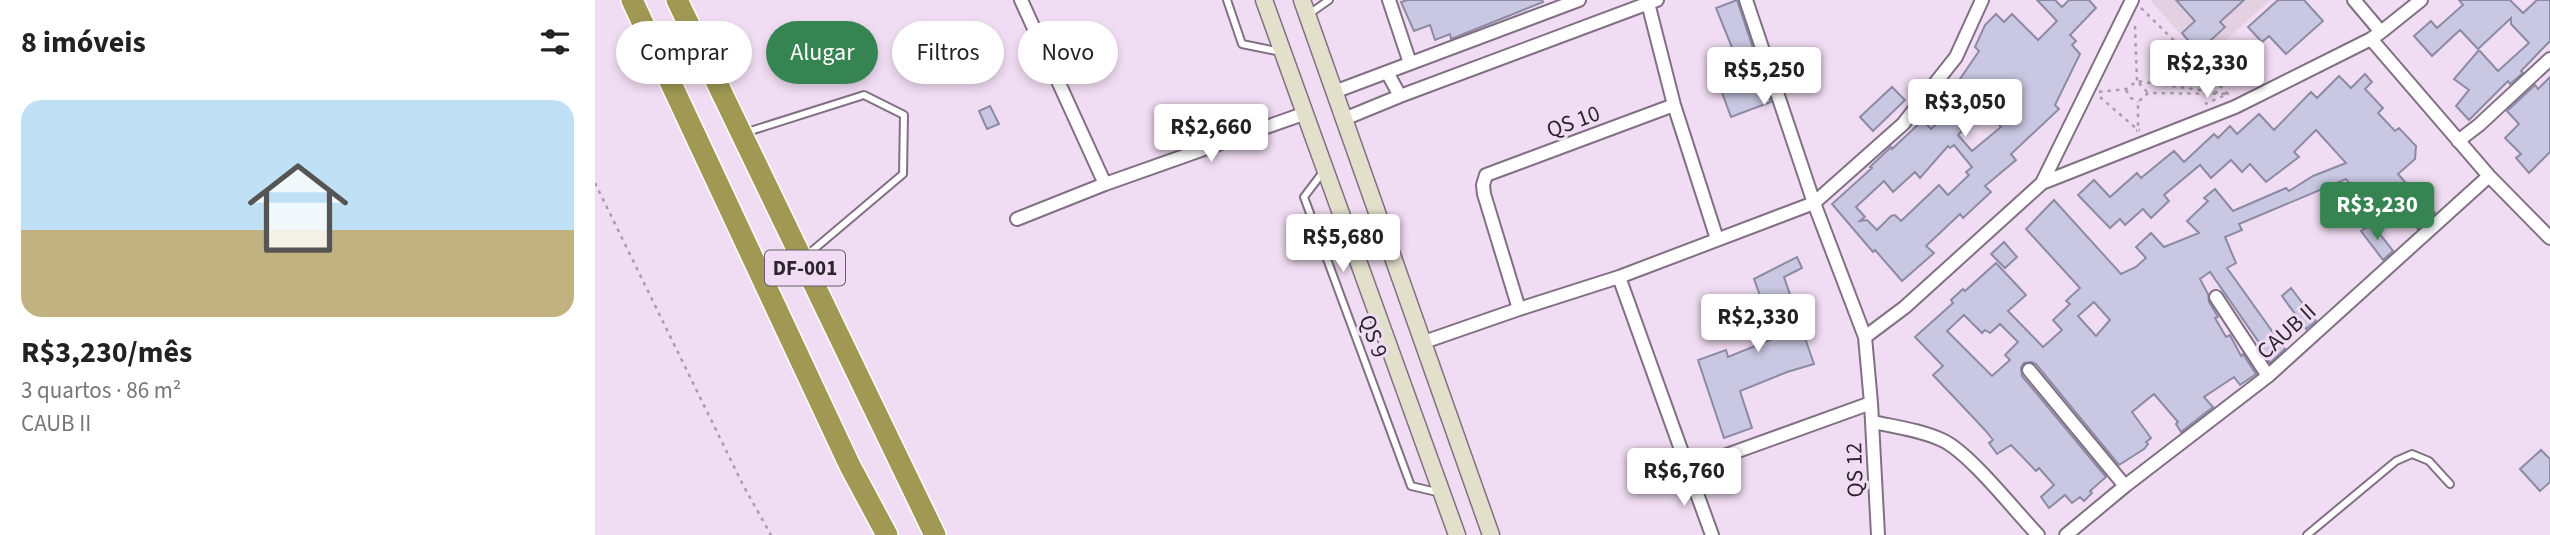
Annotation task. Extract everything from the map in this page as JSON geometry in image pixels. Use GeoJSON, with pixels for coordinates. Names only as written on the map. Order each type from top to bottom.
{"type":"FeatureCollection","features":[{"type":"Feature","properties":{"kind":"highway","name":"DF-001"},"geometry":{"type":"LineString","coordinates":[[632,0],[850,466],[887,535]]}},
{"type":"Feature","properties":{"kind":"highway","name":"DF-001"},"geometry":{"type":"LineString","coordinates":[[677,0],[935,535]]}},
{"type":"Feature","properties":{"kind":"main road"},"geometry":{"type":"LineString","coordinates":[[1265,0],[1457,535]]}},
{"type":"Feature","properties":{"kind":"main road"},"geometry":{"type":"LineString","coordinates":[[1305,7],[1491,535]]}},
{"type":"Feature","properties":{"kind":"street"},"geometry":{"type":"LineString","coordinates":[[1020,0],[1105,184]]}},
{"type":"Feature","properties":{"kind":"street"},"geometry":{"type":"LineString","coordinates":[[1389,0],[1411,63]]}},
{"type":"Feature","properties":{"kind":"street"},"geometry":{"type":"LineString","coordinates":[[1334,92],[1579,0]]}},
{"type":"Feature","properties":{"kind":"street"},"geometry":{"type":"LineString","coordinates":[[1746,0],[1814,203]]}},
{"type":"Feature","properties":{"kind":"street"},"geometry":{"type":"LineString","coordinates":[[1424,342],[1619,277],[1814,203],[1903,124],[1956,57],[1982,0]]}},
{"type":"Feature","properties":{"kind":"street"},"geometry":{"type":"LineString","coordinates":[[2354,0],[2376,35],[2458,141],[2550,238]]}},
{"type":"Feature","properties":{"kind":"street"},"geometry":{"type":"LineString","coordinates":[[1865,337],[1905,307],[2042,183],[2235,107],[2376,35],[2421,0]]}},
{"type":"Feature","properties":{"kind":"street"},"geometry":{"type":"LineString","coordinates":[[2042,183],[2133,1]]}},
{"type":"Feature","properties":{"kind":"street"},"geometry":{"type":"LineString","coordinates":[[1344,119],[1652,2],[1674,105],[1717,239]]}},
{"type":"Feature","properties":{"kind":"street"},"geometry":{"type":"LineString","coordinates":[[2458,141],[2550,59]]}},
{"type":"Feature","properties":{"kind":"street"},"geometry":{"type":"LineString","coordinates":[[1387,72],[1400,96]]}},
{"type":"Feature","properties":{"kind":"street","name":"QS 10"},"geometry":{"type":"LineString","coordinates":[[1519,309],[1484,194],[1486,175],[1674,105]]}},
{"type":"Feature","properties":{"kind":"street"},"geometry":{"type":"LineString","coordinates":[[1017,219],[1105,184],[1306,113]]}},
{"type":"Feature","properties":{"kind":"street","name":"CAUB II"},"geometry":{"type":"LineString","coordinates":[[2066,535],[2125,486],[2269,376],[2489,176]]}},
{"type":"Feature","properties":{"kind":"street","name":"QS 12"},"geometry":{"type":"LineString","coordinates":[[1814,203],[1865,337],[1873,422],[1878,535]]}},
{"type":"Feature","properties":{"kind":"street"},"geometry":{"type":"LineString","coordinates":[[1619,277],[1712,535]]}},
{"type":"Feature","properties":{"kind":"street"},"geometry":{"type":"LineString","coordinates":[[2216,297],[2269,376]]}},
{"type":"Feature","properties":{"kind":"street"},"geometry":{"type":"LineString","coordinates":[[2029,370],[2125,486]]}},
{"type":"Feature","properties":{"kind":"street"},"geometry":{"type":"LineString","coordinates":[[1688,469],[1871,403]]}},
{"type":"Feature","properties":{"kind":"street"},"geometry":{"type":"LineString","coordinates":[[1873,422],[1943,440],[1959,451],[2038,535]]}},
{"type":"Feature","properties":{"kind":"lane"},"geometry":{"type":"LineString","coordinates":[[1227,0],[1242,44],[1283,52]]}},
{"type":"Feature","properties":{"kind":"lane"},"geometry":{"type":"LineString","coordinates":[[1305,7],[1329,0]]}},
{"type":"Feature","properties":{"kind":"lane"},"geometry":{"type":"LineString","coordinates":[[741,134],[864,95],[904,115],[903,174],[802,260]]}},
{"type":"Feature","properties":{"kind":"lane","name":"QS 9"},"geometry":{"type":"LineString","coordinates":[[1324,170],[1304,197],[1406,474],[1411,486],[1444,494]]}},
{"type":"Feature","properties":{"kind":"lane"},"geometry":{"type":"LineString","coordinates":[[2307,535],[2396,461],[2412,454],[2429,461],[2450,484]]}},
{"type":"Feature","properties":{"kind":"path"},"geometry":{"type":"LineString","coordinates":[[2133,1],[2228,94]]}},
{"type":"Feature","properties":{"kind":"path"},"geometry":{"type":"LineString","coordinates":[[2135,15],[2137,81]]}},
{"type":"Feature","properties":{"kind":"path"},"geometry":{"type":"LineString","coordinates":[[2138,130],[2096,92],[2126,89],[2137,81],[2228,94]]}},
{"type":"Feature","properties":{"kind":"path"},"geometry":{"type":"LineString","coordinates":[[2137,81],[2148,93]]}},
{"type":"Feature","properties":{"kind":"path"},"geometry":{"type":"LineString","coordinates":[[2126,89],[2130,98],[2138,102]]}},
{"type":"Feature","properties":{"kind":"path"},"geometry":{"type":"LineString","coordinates":[[2138,130],[2138,102],[2148,93],[2228,94]]}},
{"type":"Feature","properties":{"kind":"path"},"geometry":{"type":"LineString","coordinates":[[2202,104],[2228,94]]}},
{"type":"Feature","properties":{"kind":"path"},"geometry":{"type":"LineString","coordinates":[[2126,136],[2151,125]]}},
{"type":"Feature","properties":{"kind":"path"},"geometry":{"type":"LineString","coordinates":[[595,183],[743,485],[771,535]]}},
{"type":"Feature","properties":{"kind":"shaded area"},"geometry":{"type":"Polygon","coordinates":[[[2150,0],[2270,0],[2204,60],[2150,0]]]}},
{"type":"Feature","properties":{"kind":"building"},"geometry":{"type":"Polygon","coordinates":[[[1737,0],[1771,102],[1731,117],[1721,90],[1746,82],[1716,8],[1737,0]]]}},
{"type":"Feature","properties":{"kind":"building"},"geometry":{"type":"Polygon","coordinates":[[[2037,0],[2055,0],[2062,7],[2069,0],[2089,0],[2096,8],[2070,35],[2076,41],[2072,45],[2080,54],[2055,105],[2059,109],[2011,154],[2016,160],[1985,186],[1991,192],[1963,218],[1960,214],[1926,246],[1934,253],[1902,281],[1832,204],[1923,120],[1931,129],[1954,107],[1947,98],[1963,82],[1960,79],[1979,51],[1975,47],[1985,25],[1996,14],[2004,22],[2012,14],[2038,40],[2057,21],[2037,0]],[[1984,107],[1960,128],[1962,131],[1958,135],[1972,151],[2001,127],[1984,107]],[[1954,145],[1950,148],[1948,146],[1920,178],[1915,172],[1893,192],[1884,181],[1856,207],[1865,217],[1860,221],[1867,220],[1877,230],[1891,216],[1895,215],[1901,221],[1939,185],[1948,195],[1969,175],[1966,172],[1972,167],[1954,145]]]}},
{"type":"Feature","properties":{"kind":"building"},"geometry":{"type":"Polygon","coordinates":[[[2176,0],[2244,0],[2220,22],[2225,27],[2211,40],[2218,48],[2205,60],[2182,33],[2195,21],[2176,0]]]}},
{"type":"Feature","properties":{"kind":"building"},"geometry":{"type":"Polygon","coordinates":[[[2278,0],[2304,0],[2323,21],[2286,54],[2269,36],[2262,42],[2248,27],[2278,0]]]}},
{"type":"Feature","properties":{"kind":"building"},"geometry":{"type":"Polygon","coordinates":[[[2459,0],[2510,0],[2523,13],[2537,0],[2550,0],[2550,41],[2521,71],[2523,73],[2510,84],[2508,81],[2469,120],[2456,106],[2469,90],[2454,79],[2479,50],[2498,71],[2529,43],[2511,24],[2511,18],[2478,49],[2460,30],[2432,56],[2414,36],[2431,21],[2437,28],[2463,5],[2459,0]]]}},
{"type":"Feature","properties":{"kind":"building"},"geometry":{"type":"Polygon","coordinates":[[[1401,2],[1543,2],[1451,39],[1450,34],[1435,40],[1430,25],[1414,31],[1401,2]]]}},
{"type":"Feature","properties":{"kind":"building"},"geometry":{"type":"Polygon","coordinates":[[[2365,74],[2372,82],[2365,89],[2383,108],[2378,113],[2395,131],[2399,128],[2416,146],[2415,159],[2398,174],[2435,213],[2418,229],[2395,202],[2378,217],[2346,179],[2239,224],[2242,230],[2225,237],[2236,263],[2227,268],[2285,349],[2270,363],[2258,346],[2260,344],[2210,272],[2200,279],[2218,317],[2215,318],[2226,337],[2230,335],[2241,356],[2243,354],[2256,374],[2240,385],[2234,377],[2204,397],[2213,407],[2181,432],[2176,424],[2178,422],[2154,394],[2132,412],[2151,438],[2144,449],[2119,465],[2036,364],[2024,363],[2021,368],[2022,376],[2106,477],[2090,491],[2092,493],[2084,501],[2080,497],[2072,503],[2065,495],[2049,508],[2041,497],[2054,485],[2039,468],[2036,471],[2011,445],[1997,454],[1989,443],[1993,440],[1985,430],[1933,375],[1943,366],[1915,337],[1953,303],[1951,300],[1963,289],[1965,291],[1996,263],[2026,295],[2008,311],[2043,347],[2062,330],[2053,320],[2070,304],[2066,301],[2080,288],[2026,229],[2054,200],[2121,274],[2136,267],[2146,258],[2136,247],[2151,233],[2164,247],[2199,233],[2187,221],[2208,201],[2204,198],[2215,189],[2233,211],[2286,188],[2289,191],[2313,176],[2346,163],[2316,130],[2294,152],[2299,157],[2266,182],[2250,164],[2242,172],[2231,160],[2211,178],[2200,165],[2164,195],[2169,201],[2151,218],[2143,209],[2125,225],[2120,219],[2110,228],[2078,195],[2094,180],[2110,197],[2137,173],[2141,178],[2174,151],[2184,162],[2214,134],[2218,138],[2230,126],[2237,134],[2259,114],[2274,130],[2311,92],[2317,98],[2339,76],[2351,88],[2365,74]],[[2094,302],[2078,316],[2096,336],[2110,320],[2094,302]],[[1964,315],[1947,331],[1992,376],[2010,360],[2005,355],[2018,342],[2000,324],[1990,333],[1985,330],[1982,333],[1964,315]]]}},
{"type":"Feature","properties":{"kind":"building"},"geometry":{"type":"Polygon","coordinates":[[[2550,77],[2550,152],[2529,173],[2516,158],[2521,154],[2505,138],[2519,124],[2507,111],[2535,85],[2538,89],[2550,77]]]}},
{"type":"Feature","properties":{"kind":"building"},"geometry":{"type":"Polygon","coordinates":[[[1892,87],[1905,100],[1873,131],[1860,117],[1892,87]]]}},
{"type":"Feature","properties":{"kind":"building"},"geometry":{"type":"Polygon","coordinates":[[[990,106],[999,124],[987,129],[979,111],[990,106]]]}},
{"type":"Feature","properties":{"kind":"building"},"geometry":{"type":"Polygon","coordinates":[[[2372,224],[2393,251],[2383,260],[2361,231],[2372,224]]]}},
{"type":"Feature","properties":{"kind":"building"},"geometry":{"type":"Polygon","coordinates":[[[2004,242],[2017,257],[2005,268],[1991,254],[2004,242]]]}},
{"type":"Feature","properties":{"kind":"building"},"geometry":{"type":"Polygon","coordinates":[[[1797,257],[1802,268],[1784,277],[1814,364],[1740,391],[1752,428],[1724,438],[1698,360],[1726,350],[1728,357],[1775,338],[1754,279],[1797,257]]]}},
{"type":"Feature","properties":{"kind":"building"},"geometry":{"type":"Polygon","coordinates":[[[2291,288],[2316,321],[2306,329],[2282,296],[2291,288]]]}},
{"type":"Feature","properties":{"kind":"building"},"geometry":{"type":"Polygon","coordinates":[[[2541,450],[2550,459],[2550,482],[2540,491],[2520,469],[2541,450]]]}}]}
